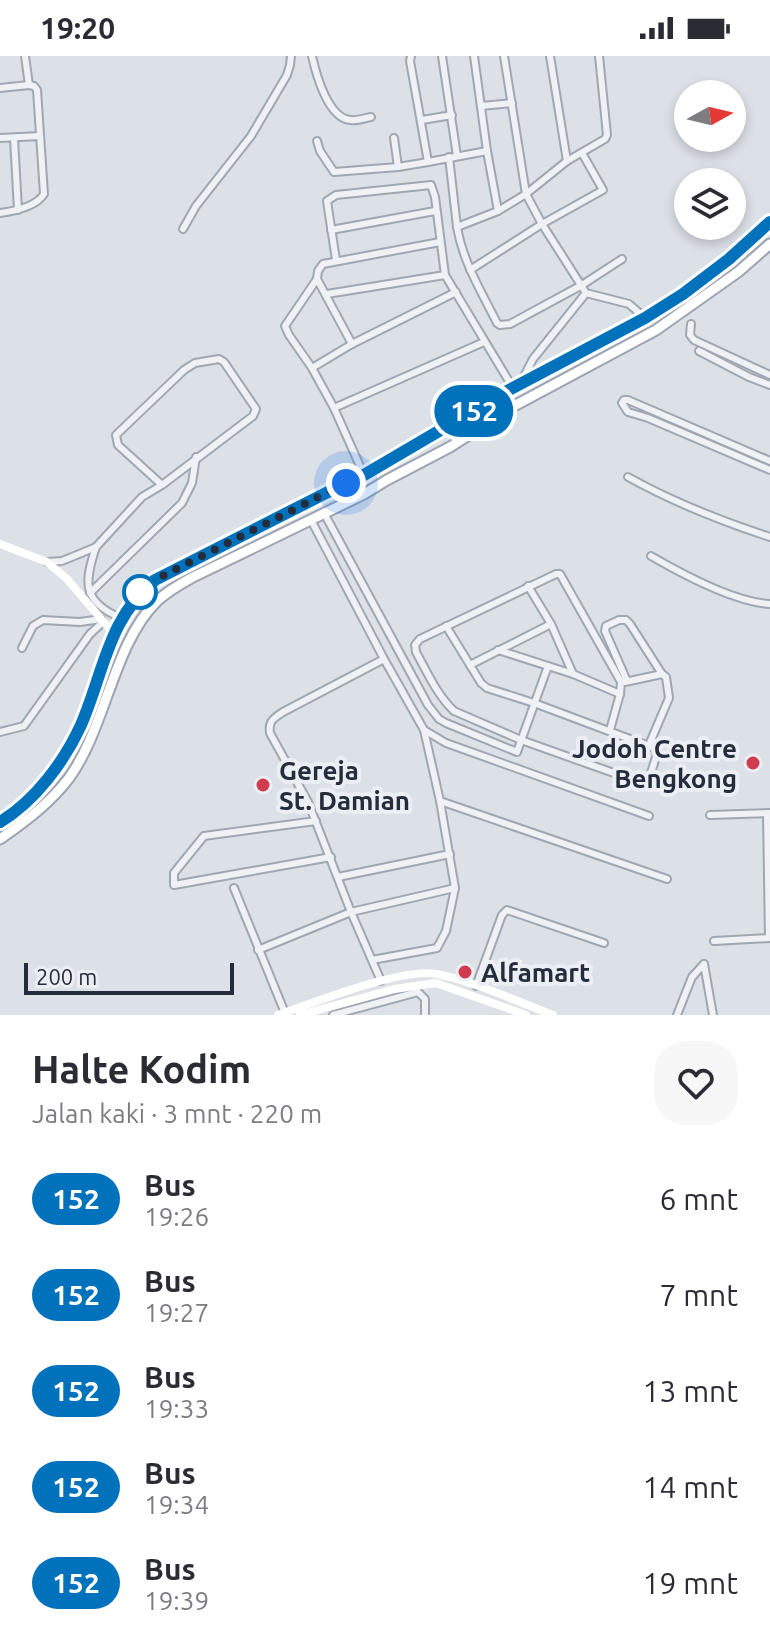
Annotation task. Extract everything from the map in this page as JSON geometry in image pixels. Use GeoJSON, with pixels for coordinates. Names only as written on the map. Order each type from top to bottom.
{"type":"FeatureCollection","features":[{"type":"Feature","properties":{"kind":"main road"},"geometry":{"type":"LineString","coordinates":[[0,822],[18,811],[58,765],[80,726],[121,618],[140,592],[155,580],[381,466],[516,387],[645,318],[690,289],[770,222]]}},
{"type":"Feature","properties":{"kind":"main road"},"geometry":{"type":"LineString","coordinates":[[0,839],[47,804],[70,777],[93,731],[132,636],[143,617],[167,592],[364,494],[450,447],[514,406],[656,330],[738,272],[769,244],[757,234]]}},
{"type":"Feature","properties":{"kind":"main road"},"geometry":{"type":"LineString","coordinates":[[690,289],[698,301]]}},
{"type":"Feature","properties":{"kind":"main road"},"geometry":{"type":"LineString","coordinates":[[381,466],[387,480]]}},
{"type":"Feature","properties":{"kind":"main road"},"geometry":{"type":"LineString","coordinates":[[328,492],[335,507]]}},
{"type":"Feature","properties":{"kind":"main road"},"geometry":{"type":"LineString","coordinates":[[0,544],[47,562],[67,579],[114,634]]}},
{"type":"Feature","properties":{"kind":"main road"},"geometry":{"type":"LineString","coordinates":[[281,1014],[381,981],[434,973],[553,1015]]}},
{"type":"Feature","properties":{"kind":"main road"},"geometry":{"type":"LineString","coordinates":[[300,1015],[436,983],[526,1015]]}},
{"type":"Feature","properties":{"kind":"street"},"geometry":{"type":"LineString","coordinates":[[25,56],[29,85]]}},
{"type":"Feature","properties":{"kind":"street"},"geometry":{"type":"LineString","coordinates":[[183,229],[196,206],[251,136],[287,75],[291,56]]}},
{"type":"Feature","properties":{"kind":"street"},"geometry":{"type":"LineString","coordinates":[[312,56],[323,95],[342,117],[350,121],[371,117]]}},
{"type":"Feature","properties":{"kind":"street"},"geometry":{"type":"LineString","coordinates":[[411,56],[428,162]]}},
{"type":"Feature","properties":{"kind":"street"},"geometry":{"type":"LineString","coordinates":[[442,56],[452,115],[457,227],[463,255],[497,323],[510,324],[582,285],[622,259]]}},
{"type":"Feature","properties":{"kind":"street"},"geometry":{"type":"LineString","coordinates":[[474,56],[498,211]]}},
{"type":"Feature","properties":{"kind":"street"},"geometry":{"type":"LineString","coordinates":[[504,56],[526,194],[542,224],[586,293],[629,304],[645,318]]}},
{"type":"Feature","properties":{"kind":"street"},"geometry":{"type":"LineString","coordinates":[[550,56],[567,161]]}},
{"type":"Feature","properties":{"kind":"street"},"geometry":{"type":"LineString","coordinates":[[457,227],[498,211],[526,194],[567,161],[605,139],[608,131],[599,56]]}},
{"type":"Feature","properties":{"kind":"street"},"geometry":{"type":"LineString","coordinates":[[0,88],[29,85],[37,90],[44,194],[39,201],[18,210],[0,213]]}},
{"type":"Feature","properties":{"kind":"street"},"geometry":{"type":"LineString","coordinates":[[481,106],[512,103]]}},
{"type":"Feature","properties":{"kind":"street"},"geometry":{"type":"LineString","coordinates":[[422,120],[452,115]]}},
{"type":"Feature","properties":{"kind":"street"},"geometry":{"type":"LineString","coordinates":[[0,138],[40,136]]}},
{"type":"Feature","properties":{"kind":"street"},"geometry":{"type":"LineString","coordinates":[[14,138],[18,210]]}},
{"type":"Feature","properties":{"kind":"street"},"geometry":{"type":"LineString","coordinates":[[394,138],[398,167]]}},
{"type":"Feature","properties":{"kind":"street"},"geometry":{"type":"LineString","coordinates":[[317,141],[334,172],[398,167],[487,151]]}},
{"type":"Feature","properties":{"kind":"street"},"geometry":{"type":"LineString","coordinates":[[470,270],[603,190],[582,153]]}},
{"type":"Feature","properties":{"kind":"street"},"geometry":{"type":"LineString","coordinates":[[336,260],[327,201],[336,195],[431,185],[445,275],[484,342],[516,387],[533,359],[586,293]]}},
{"type":"Feature","properties":{"kind":"street"},"geometry":{"type":"LineString","coordinates":[[331,230],[435,211]]}},
{"type":"Feature","properties":{"kind":"street"},"geometry":{"type":"LineString","coordinates":[[364,475],[334,408],[285,326],[317,279],[323,264],[440,242]]}},
{"type":"Feature","properties":{"kind":"street"},"geometry":{"type":"LineString","coordinates":[[327,294],[445,275]]}},
{"type":"Feature","properties":{"kind":"street"},"geometry":{"type":"LineString","coordinates":[[317,279],[352,344]]}},
{"type":"Feature","properties":{"kind":"street"},"geometry":{"type":"LineString","coordinates":[[312,368],[352,344],[456,292]]}},
{"type":"Feature","properties":{"kind":"street"},"geometry":{"type":"LineString","coordinates":[[691,324],[690,335],[694,340],[770,375]]}},
{"type":"Feature","properties":{"kind":"street"},"geometry":{"type":"LineString","coordinates":[[334,408],[484,342]]}},
{"type":"Feature","properties":{"kind":"street"},"geometry":{"type":"LineString","coordinates":[[699,351],[770,385]]}},
{"type":"Feature","properties":{"kind":"street"},"geometry":{"type":"LineString","coordinates":[[47,562],[62,561],[96,547],[142,497],[162,485],[255,413],[256,409],[219,359],[195,363],[184,370],[116,435],[118,445],[162,485]]}},
{"type":"Feature","properties":{"kind":"street"},"geometry":{"type":"LineString","coordinates":[[770,461],[628,400],[622,403],[628,412],[770,470]]}},
{"type":"Feature","properties":{"kind":"street"},"geometry":{"type":"LineString","coordinates":[[90,593],[182,503],[192,483],[196,457]]}},
{"type":"Feature","properties":{"kind":"street"},"geometry":{"type":"LineString","coordinates":[[628,477],[703,513],[770,537]]}},
{"type":"Feature","properties":{"kind":"street"},"geometry":{"type":"LineString","coordinates":[[324,513],[428,705],[439,719],[517,752],[548,666]]}},
{"type":"Feature","properties":{"kind":"street"},"geometry":{"type":"LineString","coordinates":[[311,520],[424,730],[455,888],[446,931],[437,948],[372,960]]}},
{"type":"Feature","properties":{"kind":"street"},"geometry":{"type":"LineString","coordinates":[[96,547],[88,573],[90,593],[98,604],[121,618]]}},
{"type":"Feature","properties":{"kind":"street"},"geometry":{"type":"LineString","coordinates":[[651,556],[677,571],[736,596],[770,604]]}},
{"type":"Feature","properties":{"kind":"street"},"geometry":{"type":"LineString","coordinates":[[446,626],[487,688],[654,748],[657,754],[650,780],[646,783],[521,740],[454,711],[445,703],[414,647],[420,639],[446,626],[528,586],[560,574],[624,682]]}},
{"type":"Feature","properties":{"kind":"street"},"geometry":{"type":"LineString","coordinates":[[528,586],[551,624],[573,674]]}},
{"type":"Feature","properties":{"kind":"street"},"geometry":{"type":"LineString","coordinates":[[610,730],[624,682],[605,631],[606,626],[623,619],[630,624],[666,677],[669,698],[649,745]]}},
{"type":"Feature","properties":{"kind":"street"},"geometry":{"type":"LineString","coordinates":[[22,648],[33,626],[43,620],[102,621]]}},
{"type":"Feature","properties":{"kind":"street"},"geometry":{"type":"LineString","coordinates":[[0,732],[24,726],[102,621]]}},
{"type":"Feature","properties":{"kind":"street"},"geometry":{"type":"LineString","coordinates":[[470,665],[551,624]]}},
{"type":"Feature","properties":{"kind":"street"},"geometry":{"type":"LineString","coordinates":[[377,647],[392,638]]}},
{"type":"Feature","properties":{"kind":"street"},"geometry":{"type":"LineString","coordinates":[[498,650],[573,674],[620,694]]}},
{"type":"Feature","properties":{"kind":"street"},"geometry":{"type":"LineString","coordinates":[[381,981],[308,802],[269,726],[271,720],[283,712],[384,659]]}},
{"type":"Feature","properties":{"kind":"street"},"geometry":{"type":"LineString","coordinates":[[624,682],[662,674]]}},
{"type":"Feature","properties":{"kind":"street"},"geometry":{"type":"LineString","coordinates":[[424,730],[446,743],[649,816]]}},
{"type":"Feature","properties":{"kind":"street"},"geometry":{"type":"LineString","coordinates":[[440,801],[667,879]]}},
{"type":"Feature","properties":{"kind":"street"},"geometry":{"type":"LineString","coordinates":[[710,815],[768,814],[770,938],[714,941]]}},
{"type":"Feature","properties":{"kind":"street"},"geometry":{"type":"LineString","coordinates":[[316,821],[204,836],[174,873],[174,885],[331,857]]}},
{"type":"Feature","properties":{"kind":"street"},"geometry":{"type":"LineString","coordinates":[[338,877],[450,854]]}},
{"type":"Feature","properties":{"kind":"street"},"geometry":{"type":"LineString","coordinates":[[234,888],[281,1014]]}},
{"type":"Feature","properties":{"kind":"street"},"geometry":{"type":"LineString","coordinates":[[258,950],[351,912],[455,888]]}},
{"type":"Feature","properties":{"kind":"street"},"geometry":{"type":"LineString","coordinates":[[476,986],[502,915],[507,910],[604,943]]}},
{"type":"Feature","properties":{"kind":"street"},"geometry":{"type":"LineString","coordinates":[[677,1015],[692,977],[704,964],[713,1015]]}},
{"type":"Feature","properties":{"kind":"street"},"geometry":{"type":"LineString","coordinates":[[333,1015],[396,993],[420,993],[425,999],[425,1015]]}},
{"type":"Feature","properties":{"kind":"bus line","name":"152"},"geometry":{"type":"LineString","coordinates":[[0,822],[34,796],[58,765],[80,726],[121,618],[140,592],[155,580],[364,475],[507,391],[645,318],[729,259],[770,222]]}},
{"type":"Feature","properties":{"kind":"place","name":"Jodoh Centre Bengkong"},"geometry":{"type":"Point","coordinates":[753,763]}},
{"type":"Feature","properties":{"kind":"place","name":"Gereja St. Damian"},"geometry":{"type":"Point","coordinates":[263,785]}},
{"type":"Feature","properties":{"kind":"place","name":"Alfamart"},"geometry":{"type":"Point","coordinates":[465,972]}},
{"type":"Feature","properties":{"kind":"route"},"geometry":{"type":"LineString","coordinates":[[140,592],[155,580],[346,483]]}}]}
